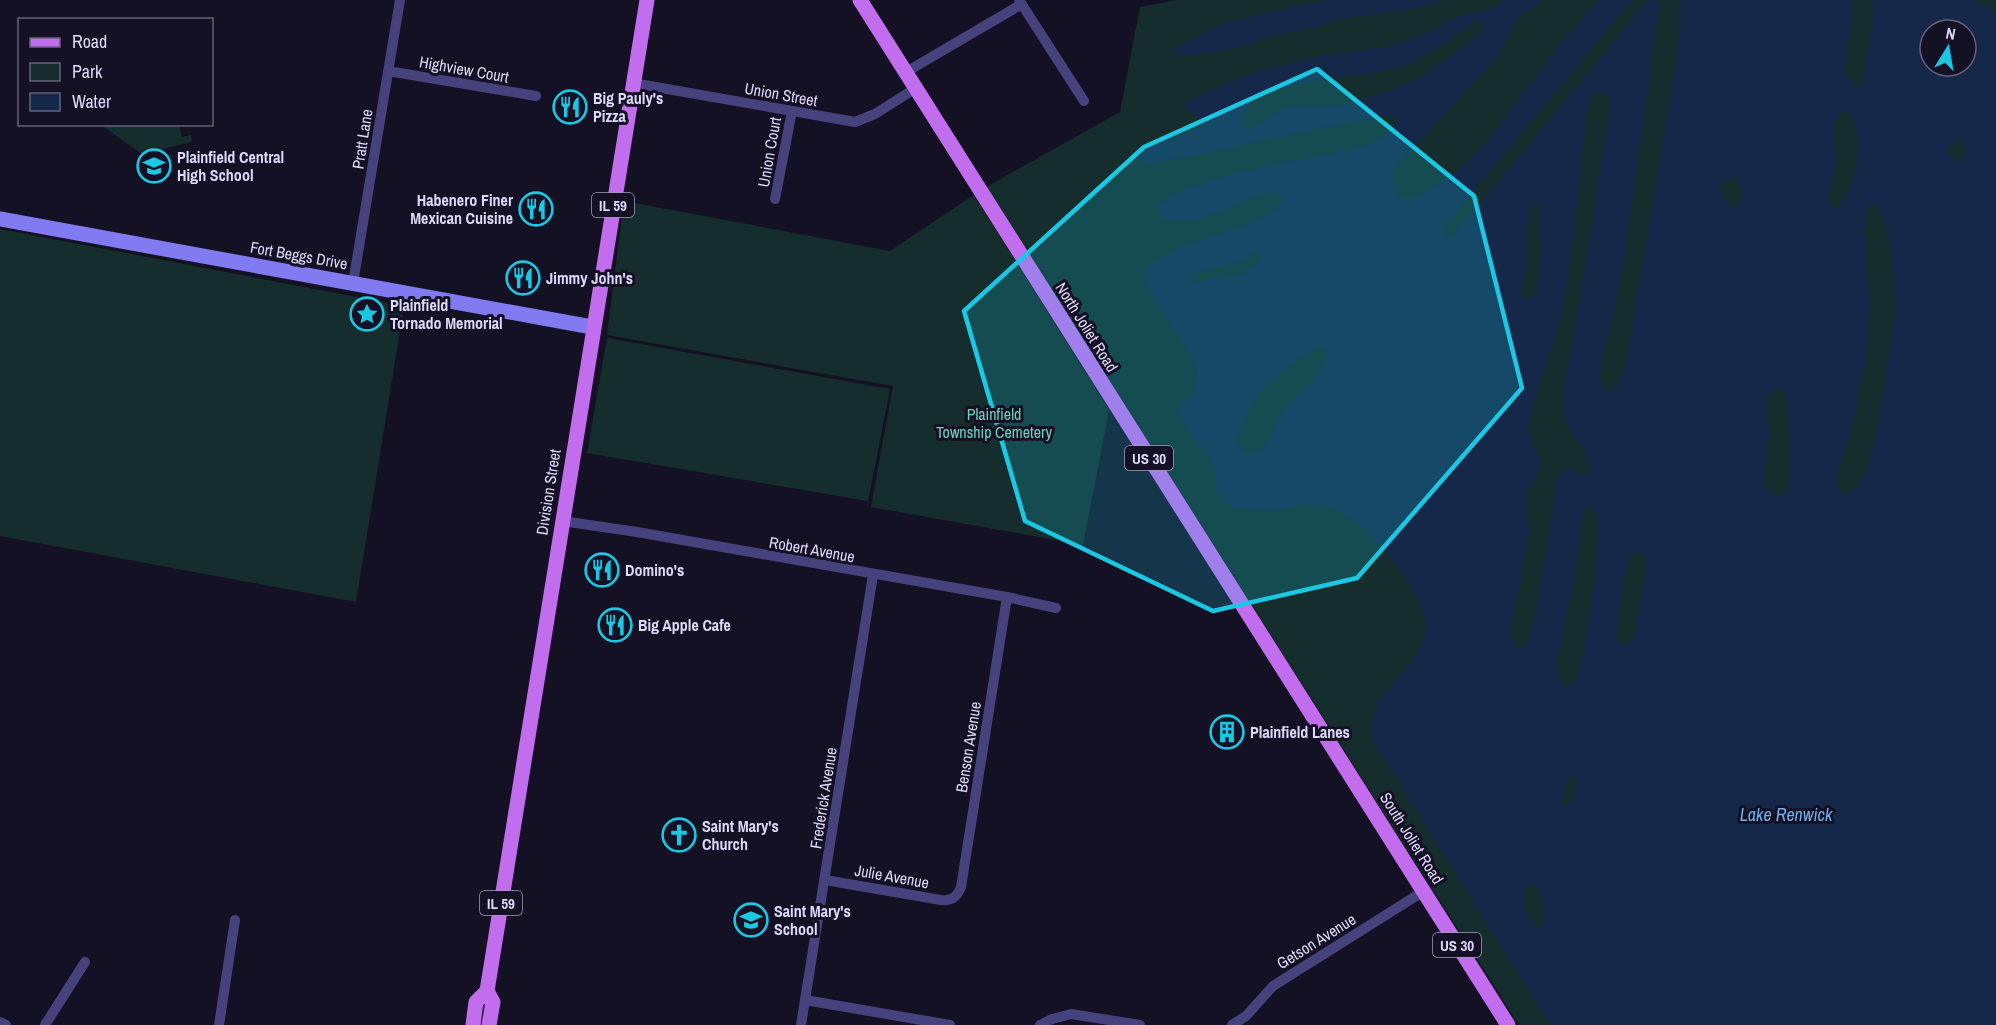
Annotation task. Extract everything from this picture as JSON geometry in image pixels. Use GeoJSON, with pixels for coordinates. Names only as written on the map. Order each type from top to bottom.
{"type":"FeatureCollection","features":[{"type":"Feature","properties":{"kind":"main road","name":"Division Street"},"geometry":{"type":"LineString","coordinates":[[473,1025],[476,1002],[487,991],[646,0]]}},
{"type":"Feature","properties":{"kind":"main road","name":"North Joliet Road"},"geometry":{"type":"LineString","coordinates":[[860,0],[987,204],[1285,671]]}},
{"type":"Feature","properties":{"kind":"main road","name":"South Joliet Road"},"geometry":{"type":"LineString","coordinates":[[1285,671],[1508,1025]]}},
{"type":"Feature","properties":{"kind":"main road","name":"Division Street"},"geometry":{"type":"LineString","coordinates":[[487,991],[493,1002],[489,1025]]}},
{"type":"Feature","properties":{"kind":"street","name":"Pratt Lane"},"geometry":{"type":"LineString","coordinates":[[353,284],[400,0]]}},
{"type":"Feature","properties":{"kind":"street"},"geometry":{"type":"LineString","coordinates":[[906,72],[1020,2],[1084,101]]}},
{"type":"Feature","properties":{"kind":"street","name":"Highview Court"},"geometry":{"type":"LineString","coordinates":[[388,71],[536,96]]}},
{"type":"Feature","properties":{"kind":"street","name":"Union Street"},"geometry":{"type":"LineString","coordinates":[[633,83],[855,122],[869,117],[916,88]]}},
{"type":"Feature","properties":{"kind":"street","name":"Union Court"},"geometry":{"type":"LineString","coordinates":[[776,199],[792,111]]}},
{"type":"Feature","properties":{"kind":"street","name":"Fort Beggs Drive"},"geometry":{"type":"LineString","coordinates":[[0,219],[592,327]]}},
{"type":"Feature","properties":{"kind":"street","name":"Robert Avenue"},"geometry":{"type":"LineString","coordinates":[[562,521],[1007,597],[1056,608]]}},
{"type":"Feature","properties":{"kind":"street","name":"Frederick Avenue"},"geometry":{"type":"LineString","coordinates":[[801,1025],[873,575]]}},
{"type":"Feature","properties":{"kind":"street","name":"Benson Avenue"},"geometry":{"type":"LineString","coordinates":[[954,898],[961,887],[1007,597]]}},
{"type":"Feature","properties":{"kind":"street","name":"Julie Avenue"},"geometry":{"type":"LineString","coordinates":[[825,880],[941,900],[954,898]]}},
{"type":"Feature","properties":{"kind":"street","name":"Getson Avenue"},"geometry":{"type":"LineString","coordinates":[[1232,1025],[1246,1016],[1274,986],[1424,891]]}},
{"type":"Feature","properties":{"kind":"street"},"geometry":{"type":"LineString","coordinates":[[219,1025],[235,920]]}},
{"type":"Feature","properties":{"kind":"street"},"geometry":{"type":"LineString","coordinates":[[45,1025],[85,962]]}},
{"type":"Feature","properties":{"kind":"street"},"geometry":{"type":"LineString","coordinates":[[806,1000],[950,1025]]}},
{"type":"Feature","properties":{"kind":"street"},"geometry":{"type":"LineString","coordinates":[[1040,1025],[1071,1014],[1140,1025]]}},
{"type":"Feature","properties":{"kind":"street"},"geometry":{"type":"LineString","coordinates":[[0,1022],[6,1025]]}},
{"type":"Feature","properties":{"kind":"highlighted area"},"geometry":{"type":"Polygon","coordinates":[[[1317,69],[1474,196],[1522,388],[1357,578],[1213,611],[1025,521],[964,311],[1144,147],[1317,69]]]}},
{"type":"Feature","properties":{"kind":"green space","name":"Lake Renwick"},"geometry":{"type":"Polygon","coordinates":[[[1176,0],[1996,0],[1996,1025],[1519,1025],[986,187],[1120,112],[1140,7],[1176,0]]]}},
{"type":"Feature","properties":{"kind":"green space"},"geometry":{"type":"Polygon","coordinates":[[[102,126],[179,126],[182,137],[191,135],[192,142],[142,154],[102,126]]]}},
{"type":"Feature","properties":{"kind":"green space","name":"Plainfield Township Cemetery"},"geometry":{"type":"Polygon","coordinates":[[[974,195],[1109,410],[1083,545],[871,507],[893,386],[607,335],[624,201],[890,251],[974,195]]]}},
{"type":"Feature","properties":{"kind":"green space"},"geometry":{"type":"Polygon","coordinates":[[[0,229],[404,306],[356,602],[0,536],[0,229]]]}},
{"type":"Feature","properties":{"kind":"green space"},"geometry":{"type":"Polygon","coordinates":[[[607,338],[890,389],[868,501],[587,453],[607,338]]]}},
{"type":"Feature","properties":{"kind":"water"},"geometry":{"type":"Polygon","coordinates":[[[1328,0],[1443,0],[1419,8],[1339,19],[1317,27],[1272,36],[1222,51],[1176,57],[1173,52],[1177,47],[1226,22],[1328,0]]]}},
{"type":"Feature","properties":{"kind":"water","name":"Lake Renwick"},"geometry":{"type":"Polygon","coordinates":[[[1505,0],[1543,0],[1517,18],[1499,56],[1396,166],[1392,182],[1398,196],[1415,198],[1435,186],[1471,157],[1502,122],[1556,49],[1599,0],[1632,0],[1449,220],[1443,232],[1448,238],[1454,235],[1646,1],[1660,0],[1623,267],[1599,376],[1607,392],[1617,385],[1626,360],[1667,118],[1679,35],[1680,0],[1852,0],[1851,23],[1845,56],[1846,73],[1858,89],[1862,86],[1873,14],[1872,0],[1973,0],[1996,12],[1996,1025],[1550,1025],[1373,740],[1374,712],[1387,689],[1413,659],[1421,645],[1425,631],[1423,611],[1404,577],[1377,542],[1362,527],[1336,509],[1318,505],[1264,510],[1232,507],[1216,489],[1215,470],[1210,455],[1194,438],[1177,413],[1195,392],[1197,368],[1148,289],[1145,269],[1176,249],[1264,216],[1280,206],[1281,198],[1275,191],[1208,216],[1187,221],[1163,219],[1156,206],[1177,192],[1231,174],[1354,149],[1377,140],[1396,126],[1396,121],[1391,115],[1143,164],[1137,155],[1152,146],[1186,134],[1202,125],[1203,121],[1184,105],[1195,96],[1259,71],[1317,56],[1388,47],[1422,35],[1459,16],[1494,8],[1505,0]],[[1480,21],[1407,64],[1378,72],[1301,83],[1266,94],[1247,107],[1240,122],[1247,131],[1285,107],[1341,105],[1389,91],[1423,76],[1483,32],[1484,26],[1480,21]],[[1601,91],[1591,97],[1587,108],[1572,250],[1560,322],[1527,430],[1542,462],[1530,486],[1526,502],[1529,536],[1509,636],[1518,649],[1526,644],[1534,622],[1558,476],[1569,466],[1579,474],[1585,475],[1590,471],[1584,453],[1568,425],[1564,401],[1610,112],[1609,98],[1601,91]],[[1845,109],[1838,117],[1833,135],[1837,152],[1829,200],[1835,209],[1842,203],[1851,183],[1857,145],[1855,125],[1845,109]],[[1960,138],[1947,148],[1954,161],[1957,162],[1964,157],[1965,144],[1960,138]],[[1732,177],[1721,184],[1720,189],[1731,208],[1739,204],[1741,192],[1736,179],[1732,177]],[[1875,202],[1867,208],[1864,234],[1866,238],[1866,275],[1870,295],[1865,365],[1850,433],[1835,481],[1843,494],[1859,485],[1876,438],[1896,307],[1890,244],[1884,220],[1875,202]],[[1536,204],[1529,208],[1526,274],[1521,292],[1525,298],[1530,298],[1536,293],[1541,253],[1540,209],[1536,204]],[[1257,252],[1240,262],[1199,271],[1191,277],[1194,282],[1243,274],[1260,262],[1261,256],[1257,252]],[[1323,347],[1311,351],[1294,362],[1274,378],[1258,396],[1240,427],[1236,439],[1244,453],[1253,454],[1267,444],[1285,409],[1326,364],[1327,353],[1323,347]],[[1778,387],[1768,394],[1766,418],[1770,430],[1764,483],[1773,497],[1781,496],[1787,491],[1791,460],[1786,393],[1778,387]],[[1591,505],[1583,511],[1575,575],[1557,662],[1558,676],[1566,688],[1576,680],[1580,668],[1594,584],[1597,536],[1596,518],[1591,505]],[[1639,550],[1631,555],[1625,569],[1616,637],[1622,646],[1633,640],[1635,633],[1646,565],[1645,556],[1639,550]],[[1573,776],[1569,778],[1561,803],[1565,805],[1571,802],[1578,784],[1573,776]],[[1534,884],[1525,889],[1524,909],[1535,926],[1539,927],[1544,923],[1543,902],[1534,884]]]}},
{"type":"Feature","properties":{"kind":"place","name":"Big Pauly's Pizza"},"geometry":{"type":"Point","coordinates":[570,107]}},
{"type":"Feature","properties":{"kind":"place","name":"Plainfield Central High School"},"geometry":{"type":"Point","coordinates":[154,166]}},
{"type":"Feature","properties":{"kind":"place","name":"Habenero Finer Mexican Cuisine"},"geometry":{"type":"Point","coordinates":[536,209]}},
{"type":"Feature","properties":{"kind":"place","name":"Jimmy John's"},"geometry":{"type":"Point","coordinates":[523,278]}},
{"type":"Feature","properties":{"kind":"place","name":"Plainfield Tornado Memorial"},"geometry":{"type":"Point","coordinates":[367,314]}},
{"type":"Feature","properties":{"kind":"place","name":"Domino's"},"geometry":{"type":"Point","coordinates":[602,570]}},
{"type":"Feature","properties":{"kind":"place","name":"Big Apple Cafe"},"geometry":{"type":"Point","coordinates":[615,625]}},
{"type":"Feature","properties":{"kind":"place","name":"Plainfield Lanes"},"geometry":{"type":"Point","coordinates":[1227,732]}},
{"type":"Feature","properties":{"kind":"place","name":"Saint Mary's Church"},"geometry":{"type":"Point","coordinates":[679,835]}},
{"type":"Feature","properties":{"kind":"place","name":"Saint Mary's School"},"geometry":{"type":"Point","coordinates":[751,920]}}]}
